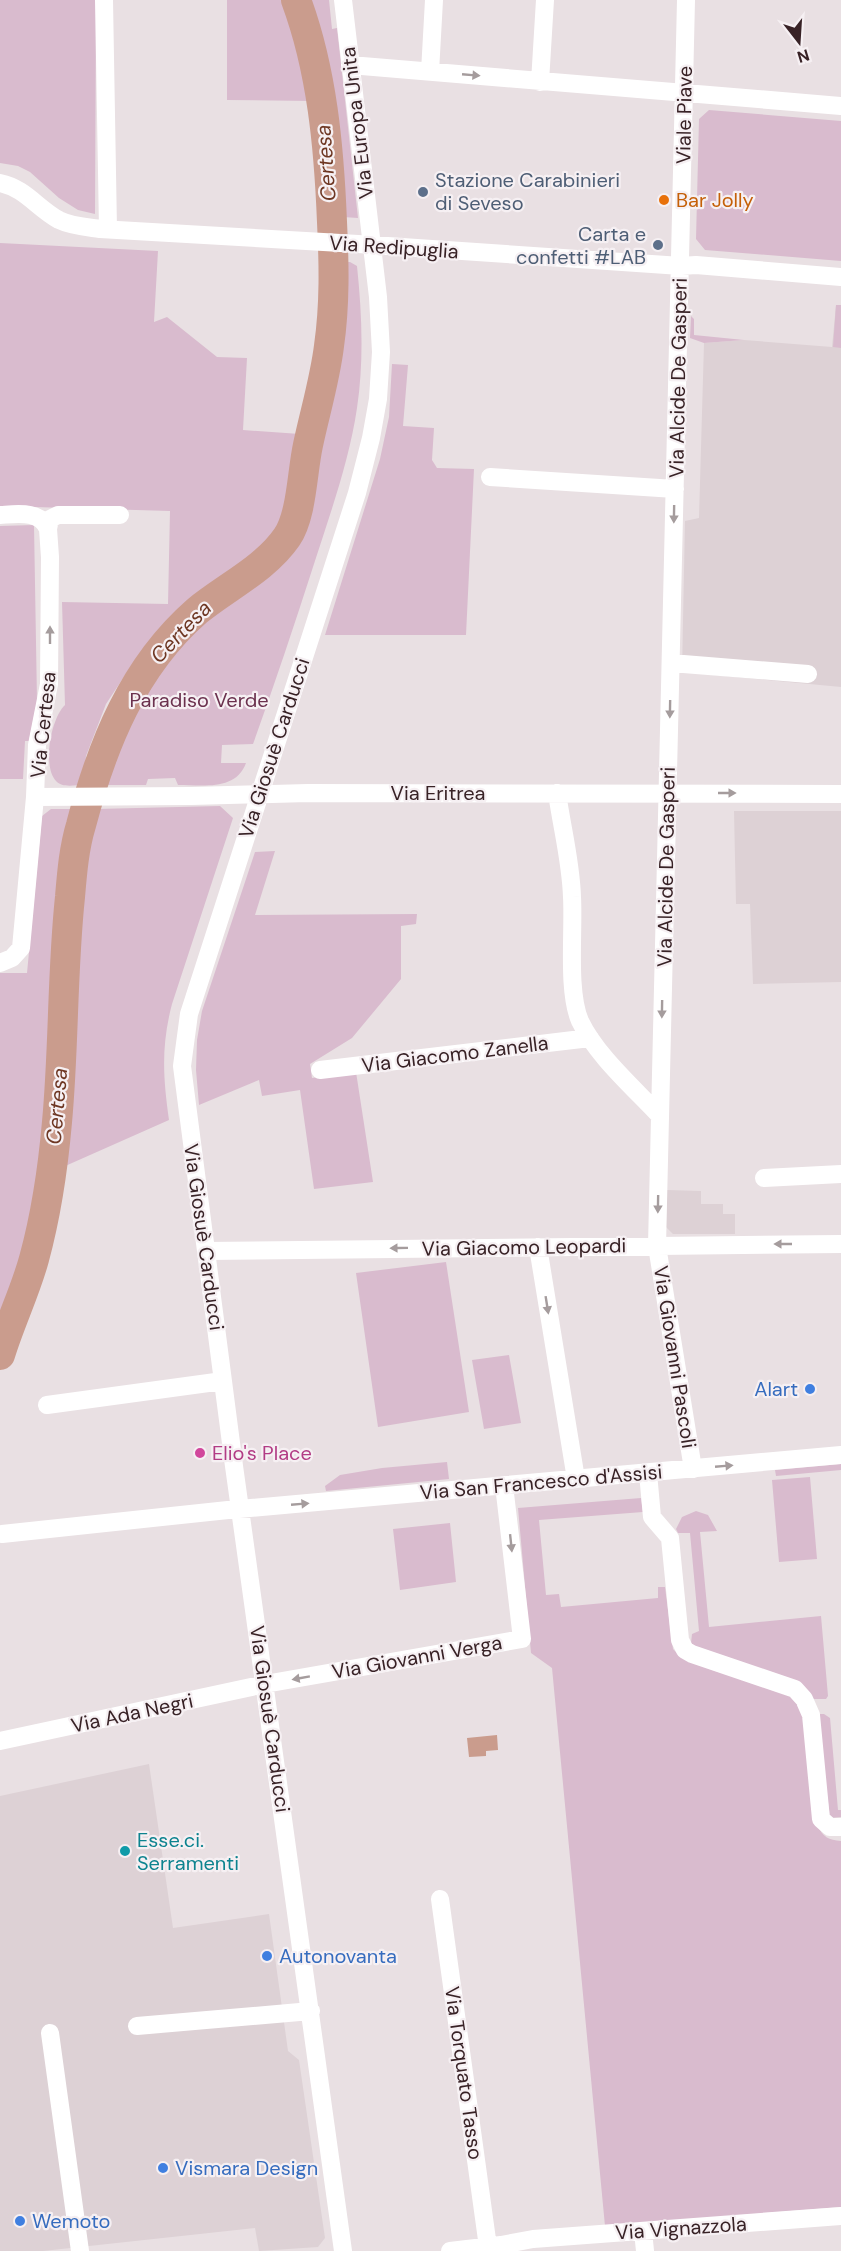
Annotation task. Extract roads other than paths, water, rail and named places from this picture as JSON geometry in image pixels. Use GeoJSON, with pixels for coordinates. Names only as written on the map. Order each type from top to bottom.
{"type":"FeatureCollection","features":[{"type":"Feature","properties":{"kind":"street"},"geometry":{"type":"LineString","coordinates":[[104,0],[108,229]]}},
{"type":"Feature","properties":{"kind":"street","name":"Via Europa Unita"},"geometry":{"type":"LineString","coordinates":[[343,0],[371,245]]}},
{"type":"Feature","properties":{"kind":"street"},"geometry":{"type":"LineString","coordinates":[[430,72],[434,0]]}},
{"type":"Feature","properties":{"kind":"street"},"geometry":{"type":"LineString","coordinates":[[540,82],[545,0]]}},
{"type":"Feature","properties":{"kind":"street","name":"Viale Piave"},"geometry":{"type":"LineString","coordinates":[[681,267],[686,0]]}},
{"type":"Feature","properties":{"kind":"street"},"geometry":{"type":"LineString","coordinates":[[350,65],[841,106]]}},
{"type":"Feature","properties":{"kind":"street","name":"Via Redipuglia"},"geometry":{"type":"LineString","coordinates":[[0,183],[22,190],[59,220],[86,227],[681,267],[696,265],[841,277]]}},
{"type":"Feature","properties":{"kind":"street","name":"Via Giosuè Carducci"},"geometry":{"type":"LineString","coordinates":[[343,2251],[223,1382],[182,1066],[189,1014],[357,493],[371,438],[378,399],[381,352],[379,309],[371,245]]}},
{"type":"Feature","properties":{"kind":"street","name":"Via Alcide De Gasperi"},"geometry":{"type":"LineString","coordinates":[[657,1246],[681,267]]}},
{"type":"Feature","properties":{"kind":"street","name":"Via Alcide De Gasperi"},"geometry":{"type":"LineString","coordinates":[[490,477],[675,489]]}},
{"type":"Feature","properties":{"kind":"street"},"geometry":{"type":"LineString","coordinates":[[0,514],[36,516],[42,519],[48,529]]}},
{"type":"Feature","properties":{"kind":"street"},"geometry":{"type":"LineString","coordinates":[[48,529],[50,519],[58,515],[120,515]]}},
{"type":"Feature","properties":{"kind":"street","name":"Via Certesa"},"geometry":{"type":"LineString","coordinates":[[0,963],[12,958],[21,948],[35,797],[37,745],[49,684],[48,529]]}},
{"type":"Feature","properties":{"kind":"street"},"geometry":{"type":"LineString","coordinates":[[671,663],[808,674]]}},
{"type":"Feature","properties":{"kind":"street"},"geometry":{"type":"LineString","coordinates":[[557,793],[572,887],[572,960],[579,1018],[590,1038],[660,1116]]}},
{"type":"Feature","properties":{"kind":"street","name":"Via Eritrea"},"geometry":{"type":"LineString","coordinates":[[35,797],[259,794],[841,794]]}},
{"type":"Feature","properties":{"kind":"street","name":"Via Giacomo Zanella"},"geometry":{"type":"LineString","coordinates":[[320,1070],[590,1038]]}},
{"type":"Feature","properties":{"kind":"street"},"geometry":{"type":"LineString","coordinates":[[764,1178],[841,1173]]}},
{"type":"Feature","properties":{"kind":"street","name":"Via Giacomo Leopardi"},"geometry":{"type":"LineString","coordinates":[[206,1251],[841,1244]]}},
{"type":"Feature","properties":{"kind":"street","name":"Via Giovanni Pascoli"},"geometry":{"type":"LineString","coordinates":[[657,1246],[693,1469]]}},
{"type":"Feature","properties":{"kind":"street"},"geometry":{"type":"LineString","coordinates":[[538,1247],[576,1479]]}},
{"type":"Feature","properties":{"kind":"street"},"geometry":{"type":"LineString","coordinates":[[47,1405],[223,1382]]}},
{"type":"Feature","properties":{"kind":"street","name":"Via San Francesco d'Assisi"},"geometry":{"type":"LineString","coordinates":[[2,1534],[241,1509],[841,1455]]}},
{"type":"Feature","properties":{"kind":"street"},"geometry":{"type":"LineString","coordinates":[[648,1473],[652,1517],[670,1538],[680,1640],[685,1650],[795,1689],[804,1699],[812,1725],[821,1819],[830,1827],[841,1827]]}},
{"type":"Feature","properties":{"kind":"street","name":"Via Giovanni Verga"},"geometry":{"type":"LineString","coordinates":[[265,1684],[522,1639],[504,1485]]}},
{"type":"Feature","properties":{"kind":"street","name":"Via Ada Negri"},"geometry":{"type":"LineString","coordinates":[[0,1742],[265,1684]]}},
{"type":"Feature","properties":{"kind":"street","name":"Via Torquato Tasso"},"geometry":{"type":"LineString","coordinates":[[440,1899],[497,2248]]}},
{"type":"Feature","properties":{"kind":"street"},"geometry":{"type":"LineString","coordinates":[[137,2026],[310,2011]]}},
{"type":"Feature","properties":{"kind":"street"},"geometry":{"type":"LineString","coordinates":[[50,2033],[80,2251]]}},
{"type":"Feature","properties":{"kind":"street","name":"Via Vignazzola"},"geometry":{"type":"LineString","coordinates":[[450,2251],[497,2248],[533,2239],[841,2216]]}},
{"type":"Feature","properties":{"kind":"street"},"geometry":{"type":"LineString","coordinates":[[643,2231],[645,2251]]}},
{"type":"Feature","properties":{"kind":"waterway","name":"Certesa"},"geometry":{"type":"LineString","coordinates":[[0,1355],[34,1259],[48,1191],[59,1094],[67,925],[75,852],[89,795],[99,766],[123,709],[155,657],[197,611],[268,559],[287,537],[299,505],[308,445],[327,358],[331,330],[334,268],[329,166],[323,109],[312,54],[296,0]]}},
{"type":"Feature","properties":{"kind":"place","name":"Stazione Carabinieri di Seveso"},"geometry":{"type":"Point","coordinates":[423,192]}},
{"type":"Feature","properties":{"kind":"place","name":"Bar Jolly"},"geometry":{"type":"Point","coordinates":[664,200]}},
{"type":"Feature","properties":{"kind":"place","name":"Carta e confetti #LAB"},"geometry":{"type":"Point","coordinates":[658,245]}},
{"type":"Feature","properties":{"kind":"place","name":"Alart"},"geometry":{"type":"Point","coordinates":[810,1389]}},
{"type":"Feature","properties":{"kind":"place","name":"Elio's Place"},"geometry":{"type":"Point","coordinates":[200,1453]}},
{"type":"Feature","properties":{"kind":"place","name":"Esse.ci. Serramenti"},"geometry":{"type":"Point","coordinates":[125,1851]}},
{"type":"Feature","properties":{"kind":"place","name":"Autonovanta"},"geometry":{"type":"Point","coordinates":[267,1956]}},
{"type":"Feature","properties":{"kind":"place","name":"Vismara Design"},"geometry":{"type":"Point","coordinates":[163,2168]}},
{"type":"Feature","properties":{"kind":"place","name":"Wemoto"},"geometry":{"type":"Point","coordinates":[20,2221]}},
{"type":"Feature","properties":{"kind":"park label","name":"Paradiso Verde"},"geometry":{"type":"Point","coordinates":[199,700]}}]}
